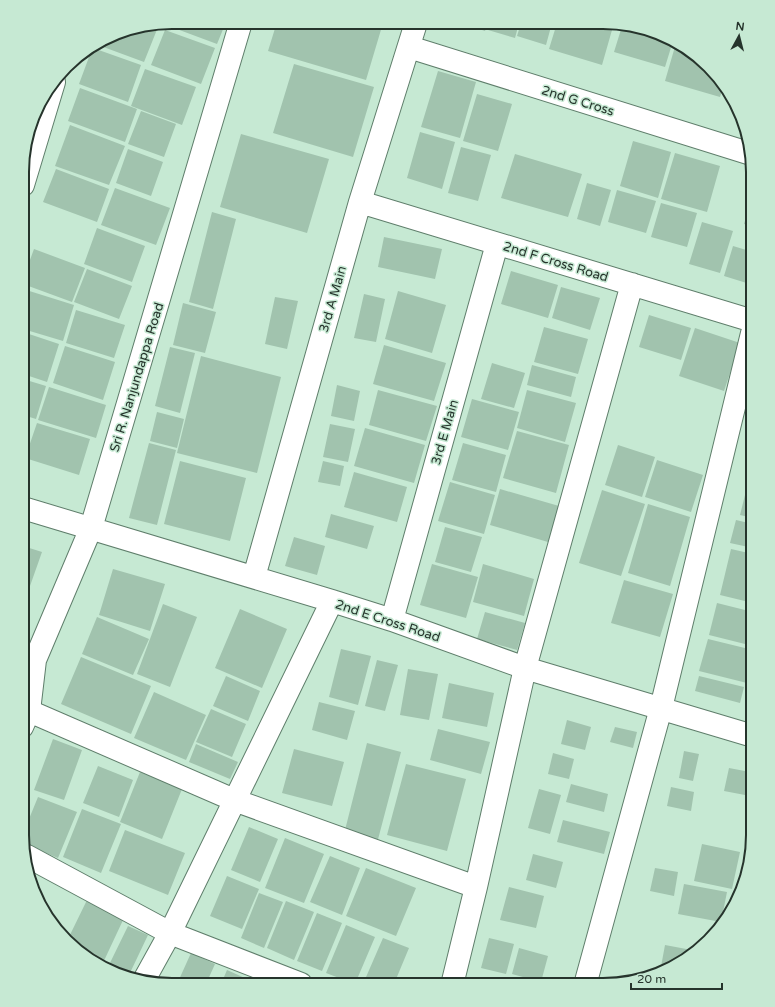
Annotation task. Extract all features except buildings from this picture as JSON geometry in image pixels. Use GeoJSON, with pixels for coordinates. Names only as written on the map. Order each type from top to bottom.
{"type":"FeatureCollection","features":[{"type":"Feature","properties":{"kind":"street","name":"Sri R. Nanjundappa Road"},"geometry":{"type":"LineString","coordinates":[[29,663],[90,528],[239,29]]}},
{"type":"Feature","properties":{"kind":"street","name":"3rd A Main"},"geometry":{"type":"LineString","coordinates":[[254,577],[360,202],[414,29]]}},
{"type":"Feature","properties":{"kind":"street","name":"2nd G Cross"},"geometry":{"type":"LineString","coordinates":[[408,47],[745,152]]}},
{"type":"Feature","properties":{"kind":"street"},"geometry":{"type":"LineString","coordinates":[[29,165],[49,100]]}},
{"type":"Feature","properties":{"kind":"street","name":"2nd F Cross Road"},"geometry":{"type":"LineString","coordinates":[[360,202],[746,319]]}},
{"type":"Feature","properties":{"kind":"street","name":"3rd E Main"},"geometry":{"type":"LineString","coordinates":[[392,620],[497,244]]}},
{"type":"Feature","properties":{"kind":"street"},"geometry":{"type":"LineString","coordinates":[[454,978],[526,668],[632,284]]}},
{"type":"Feature","properties":{"kind":"street"},"geometry":{"type":"LineString","coordinates":[[587,978],[661,708],[746,357]]}},
{"type":"Feature","properties":{"kind":"street","name":"2nd E Cross Road"},"geometry":{"type":"LineString","coordinates":[[29,510],[332,601],[392,620],[526,668],[746,734]]}},
{"type":"Feature","properties":{"kind":"street"},"geometry":{"type":"LineString","coordinates":[[146,975],[170,933],[332,601]]}},
{"type":"Feature","properties":{"kind":"street"},"geometry":{"type":"LineString","coordinates":[[29,721],[234,800],[476,887]]}},
{"type":"Feature","properties":{"kind":"street"},"geometry":{"type":"LineString","coordinates":[[31,858],[170,933],[286,978]]}}]}
